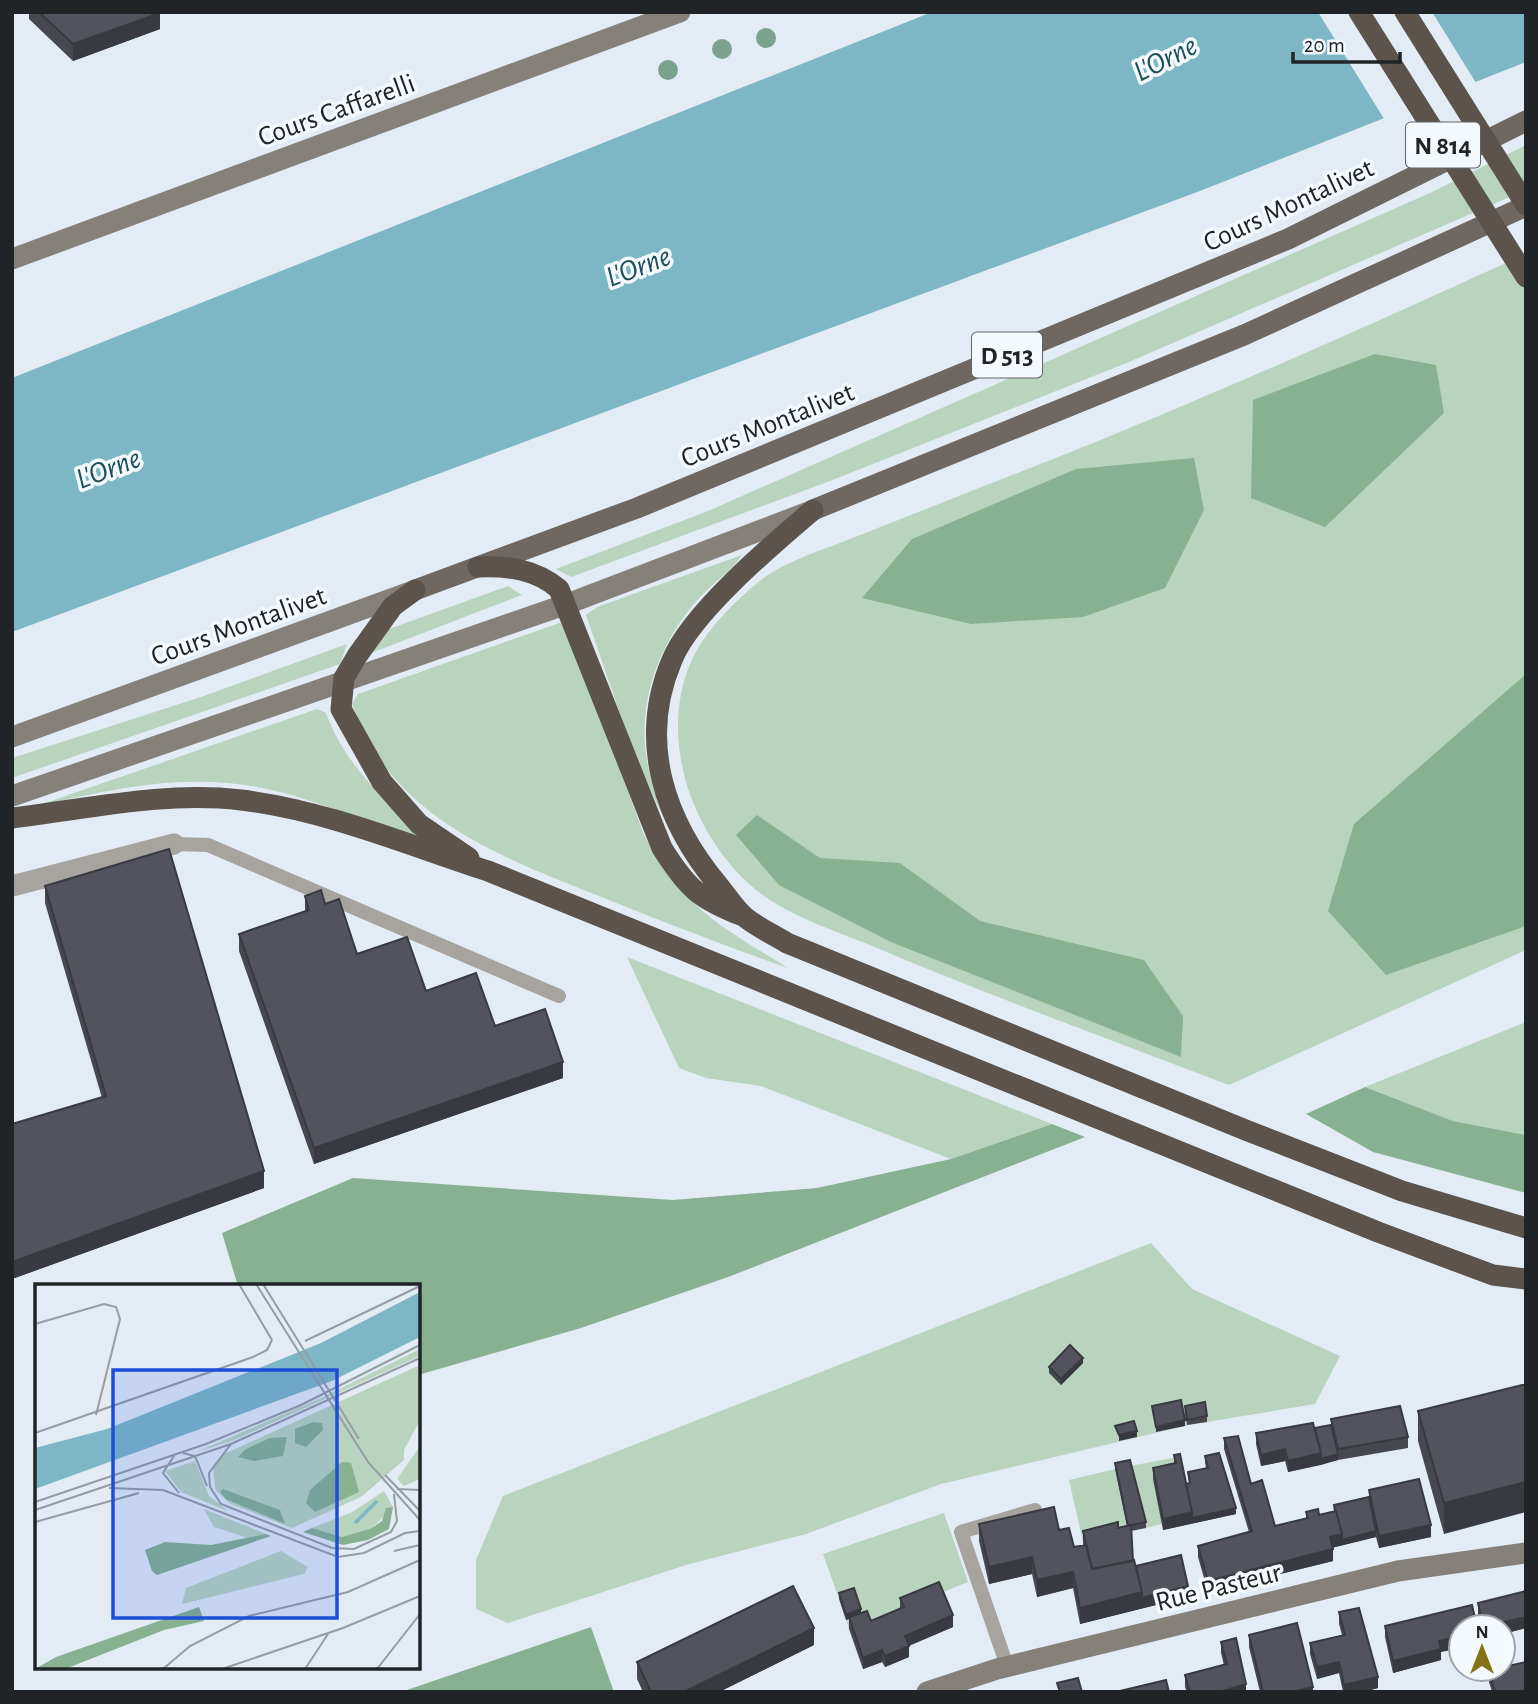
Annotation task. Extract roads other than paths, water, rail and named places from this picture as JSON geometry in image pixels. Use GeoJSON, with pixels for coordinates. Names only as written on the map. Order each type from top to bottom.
{"type":"FeatureCollection","features":[{"type":"Feature","properties":{"kind":"highway","name":"N 814"},"geometry":{"type":"LineString","coordinates":[[1359,12],[1526,277]]}},
{"type":"Feature","properties":{"kind":"highway","name":"N 814"},"geometry":{"type":"LineString","coordinates":[[1405,12],[1526,206]]}},
{"type":"Feature","properties":{"kind":"highway"},"geometry":{"type":"LineString","coordinates":[[745,917],[700,863],[667,804],[656,755],[659,707],[672,659],[700,617],[766,551],[813,510]]}},
{"type":"Feature","properties":{"kind":"highway"},"geometry":{"type":"LineString","coordinates":[[478,567],[508,566],[532,573],[559,589],[663,848],[680,876],[707,902],[745,917],[787,943],[1248,1131],[1402,1191],[1526,1228]]}},
{"type":"Feature","properties":{"kind":"highway"},"geometry":{"type":"LineString","coordinates":[[415,590],[393,606],[344,678],[341,709],[382,782],[419,824],[488,871]]}},
{"type":"Feature","properties":{"kind":"highway"},"geometry":{"type":"LineString","coordinates":[[12,818],[179,797],[241,800],[343,824],[488,871],[1429,1251],[1493,1275],[1526,1279]]}},
{"type":"Feature","properties":{"kind":"main road","name":"Cours Caffarelli"},"geometry":{"type":"LineString","coordinates":[[12,259],[680,12]]}},
{"type":"Feature","properties":{"kind":"main road","name":"Cours Montalivet"},"geometry":{"type":"LineString","coordinates":[[12,737],[637,508],[1288,239],[1526,121]]}},
{"type":"Feature","properties":{"kind":"main road","name":"D 513"},"geometry":{"type":"LineString","coordinates":[[12,796],[344,678],[567,604],[813,510],[1244,335],[1526,206]]}},
{"type":"Feature","properties":{"kind":"main road","name":"Rue Pasteur"},"geometry":{"type":"LineString","coordinates":[[927,1692],[1007,1666],[1398,1571],[1526,1553]]}},
{"type":"Feature","properties":{"kind":"street"},"geometry":{"type":"LineString","coordinates":[[12,886],[174,844]]}},
{"type":"Feature","properties":{"kind":"lane"},"geometry":{"type":"LineString","coordinates":[[174,844],[208,845],[559,996]]}},
{"type":"Feature","properties":{"kind":"lane"},"geometry":{"type":"LineString","coordinates":[[1007,1666],[961,1532],[1035,1510]]}},
{"type":"Feature","properties":{"kind":"water","name":"L'Orne"},"geometry":{"type":"Polygon","coordinates":[[[932,12],[1526,12],[1526,62],[1200,191],[12,632],[12,378],[932,12]]]}}]}
